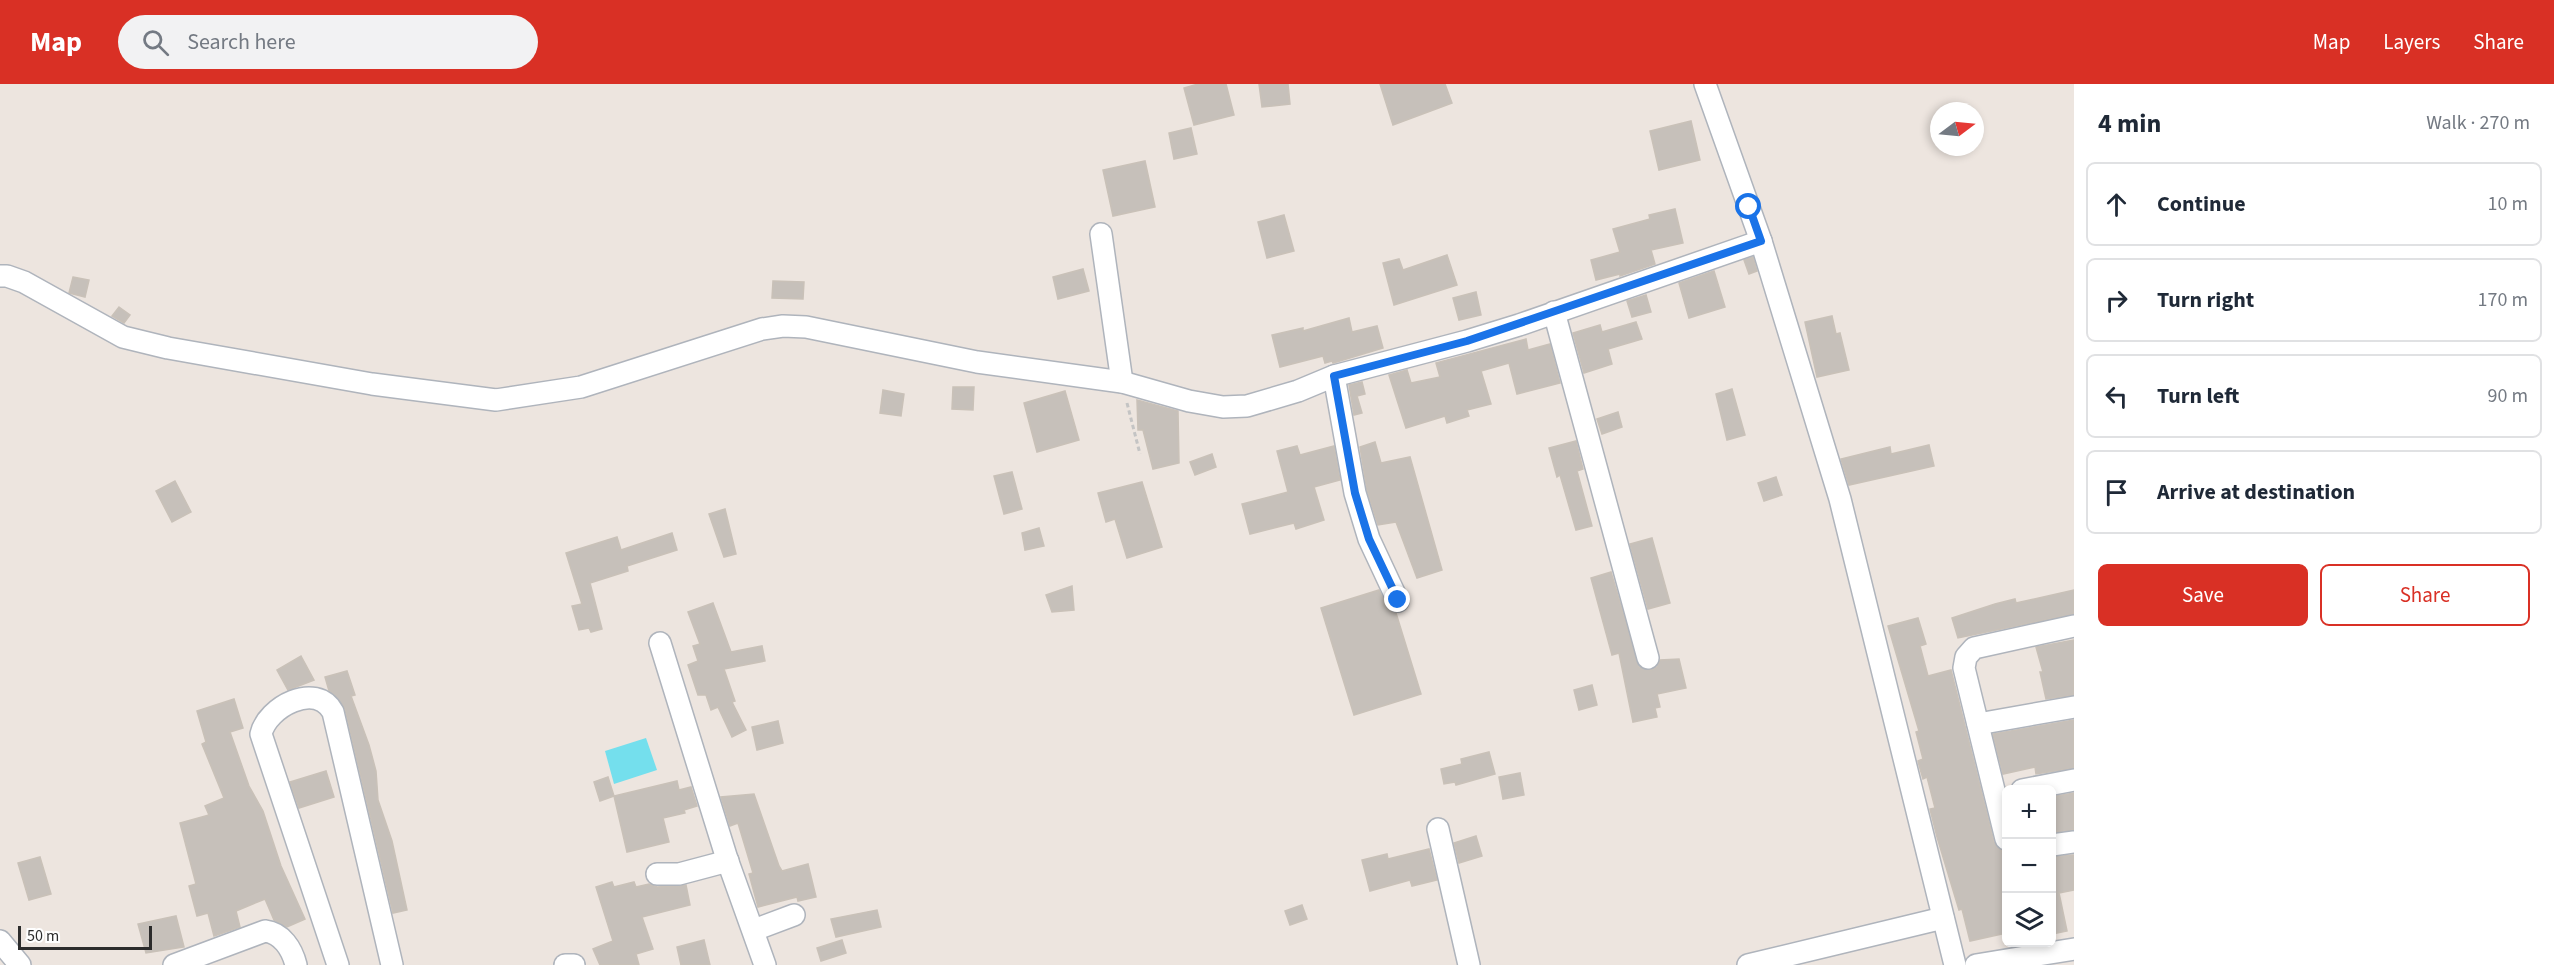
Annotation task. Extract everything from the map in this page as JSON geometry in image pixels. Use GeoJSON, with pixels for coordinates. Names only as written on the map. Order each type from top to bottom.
{"type":"FeatureCollection","features":[{"type":"Feature","properties":{"kind":"street"},"geometry":{"type":"LineString","coordinates":[[1705,84],[1761,241],[1840,499],[1954,965]]}},
{"type":"Feature","properties":{"kind":"street"},"geometry":{"type":"LineString","coordinates":[[1101,234],[1122,382]]}},
{"type":"Feature","properties":{"kind":"street"},"geometry":{"type":"LineString","coordinates":[[0,276],[24,282],[123,337],[146,343],[372,384],[496,400],[581,387],[736,336],[783,326],[806,327],[977,362],[1122,382],[1190,401],[1223,407],[1247,406],[1334,376],[1467,341],[1761,241]]}},
{"type":"Feature","properties":{"kind":"street"},"geometry":{"type":"LineString","coordinates":[[1554,312],[1648,658]]}},
{"type":"Feature","properties":{"kind":"street"},"geometry":{"type":"LineString","coordinates":[[1334,376],[1355,493],[1369,539],[1398,600]]}},
{"type":"Feature","properties":{"kind":"street"},"geometry":{"type":"LineString","coordinates":[[2001,794],[1978,724],[1964,668],[1966,657],[1974,648],[2074,626]]}},
{"type":"Feature","properties":{"kind":"street"},"geometry":{"type":"LineString","coordinates":[[660,643],[728,861],[765,965]]}},
{"type":"Feature","properties":{"kind":"street"},"geometry":{"type":"LineString","coordinates":[[338,965],[261,734],[268,718],[307,696],[320,697],[327,702],[333,712],[392,965]]}},
{"type":"Feature","properties":{"kind":"street"},"geometry":{"type":"LineString","coordinates":[[1978,724],[2074,707]]}},
{"type":"Feature","properties":{"kind":"street"},"geometry":{"type":"LineString","coordinates":[[2045,785],[2074,780]]}},
{"type":"Feature","properties":{"kind":"street"},"geometry":{"type":"LineString","coordinates":[[1438,829],[1469,965]]}},
{"type":"Feature","properties":{"kind":"street"},"geometry":{"type":"LineString","coordinates":[[2056,844],[2074,842]]}},
{"type":"Feature","properties":{"kind":"street"},"geometry":{"type":"LineString","coordinates":[[657,874],[679,874],[728,861]]}},
{"type":"Feature","properties":{"kind":"street"},"geometry":{"type":"LineString","coordinates":[[754,930],[794,915]]}},
{"type":"Feature","properties":{"kind":"street"},"geometry":{"type":"LineString","coordinates":[[1748,965],[1943,918]]}},
{"type":"Feature","properties":{"kind":"street"},"geometry":{"type":"LineString","coordinates":[[174,965],[265,931],[280,936],[291,950],[296,965]]}},
{"type":"Feature","properties":{"kind":"street"},"geometry":{"type":"LineString","coordinates":[[0,941],[20,965]]}},
{"type":"Feature","properties":{"kind":"street"},"geometry":{"type":"LineString","coordinates":[[1976,965],[2031,954],[2074,949]]}},
{"type":"Feature","properties":{"kind":"street"},"geometry":{"type":"LineString","coordinates":[[564,965],[574,965]]}},
{"type":"Feature","properties":{"kind":"path"},"geometry":{"type":"LineString","coordinates":[[1122,382],[1140,454]]}},
{"type":"Feature","properties":{"kind":"water"},"geometry":{"type":"Polygon","coordinates":[[[646,738],[657,770],[614,784],[605,751],[646,738]]]}},
{"type":"Feature","properties":{"kind":"building"},"geometry":{"type":"Polygon","coordinates":[[[1198,84],[1226,84],[1234,115],[1194,125],[1184,88],[1198,84]]]}},
{"type":"Feature","properties":{"kind":"building"},"geometry":{"type":"Polygon","coordinates":[[[1259,84],[1288,84],[1290,104],[1262,107],[1259,84]]]}},
{"type":"Feature","properties":{"kind":"building"},"geometry":{"type":"Polygon","coordinates":[[[1380,84],[1445,84],[1452,103],[1393,125],[1380,84]]]}},
{"type":"Feature","properties":{"kind":"building"},"geometry":{"type":"Polygon","coordinates":[[[1691,121],[1700,160],[1659,170],[1650,131],[1691,121]]]}},
{"type":"Feature","properties":{"kind":"building"},"geometry":{"type":"Polygon","coordinates":[[[1191,128],[1197,154],[1174,159],[1169,133],[1191,128]]]}},
{"type":"Feature","properties":{"kind":"building"},"geometry":{"type":"Polygon","coordinates":[[[1145,161],[1155,207],[1113,216],[1103,170],[1145,161]]]}},
{"type":"Feature","properties":{"kind":"building"},"geometry":{"type":"Polygon","coordinates":[[[1675,209],[1683,243],[1651,250],[1655,264],[1620,276],[1620,274],[1596,280],[1591,260],[1620,252],[1613,229],[1650,219],[1649,215],[1675,209]]]}},
{"type":"Feature","properties":{"kind":"building"},"geometry":{"type":"Polygon","coordinates":[[[1284,215],[1294,251],[1267,258],[1258,222],[1284,215]]]}},
{"type":"Feature","properties":{"kind":"building"},"geometry":{"type":"Polygon","coordinates":[[[1447,255],[1457,285],[1394,305],[1383,263],[1399,259],[1403,270],[1447,255]]]}},
{"type":"Feature","properties":{"kind":"building"},"geometry":{"type":"Polygon","coordinates":[[[1753,257],[1757,271],[1749,274],[1744,260],[1753,257]]]}},
{"type":"Feature","properties":{"kind":"building"},"geometry":{"type":"Polygon","coordinates":[[[1083,269],[1089,291],[1058,299],[1053,277],[1083,269]]]}},
{"type":"Feature","properties":{"kind":"building"},"geometry":{"type":"Polygon","coordinates":[[[1714,271],[1725,307],[1689,318],[1679,283],[1714,271]]]}},
{"type":"Feature","properties":{"kind":"building"},"geometry":{"type":"Polygon","coordinates":[[[73,277],[89,280],[85,297],[69,293],[73,277]]]}},
{"type":"Feature","properties":{"kind":"building"},"geometry":{"type":"Polygon","coordinates":[[[773,281],[804,282],[803,299],[772,298],[773,281]]]}},
{"type":"Feature","properties":{"kind":"building"},"geometry":{"type":"Polygon","coordinates":[[[1476,292],[1481,315],[1459,320],[1453,298],[1476,292]]]}},
{"type":"Feature","properties":{"kind":"building"},"geometry":{"type":"Polygon","coordinates":[[[1646,295],[1651,312],[1632,317],[1627,301],[1646,295]]]}},
{"type":"Feature","properties":{"kind":"building"},"geometry":{"type":"Polygon","coordinates":[[[119,307],[130,315],[124,323],[112,316],[119,307]]]}},
{"type":"Feature","properties":{"kind":"building"},"geometry":{"type":"Polygon","coordinates":[[[1832,316],[1836,334],[1840,333],[1849,370],[1817,377],[1805,322],[1832,316]]]}},
{"type":"Feature","properties":{"kind":"building"},"geometry":{"type":"Polygon","coordinates":[[[1349,318],[1352,332],[1377,326],[1383,348],[1333,363],[1332,361],[1325,363],[1323,356],[1280,367],[1272,335],[1303,328],[1303,331],[1349,318]]]}},
{"type":"Feature","properties":{"kind":"building"},"geometry":{"type":"Polygon","coordinates":[[[1636,322],[1642,339],[1608,349],[1612,364],[1584,373],[1573,333],[1600,325],[1602,332],[1636,322]]]}},
{"type":"Feature","properties":{"kind":"building"},"geometry":{"type":"Polygon","coordinates":[[[1526,339],[1528,350],[1550,344],[1560,383],[1517,394],[1509,363],[1481,371],[1491,404],[1467,410],[1469,416],[1447,423],[1445,416],[1406,428],[1389,375],[1407,370],[1411,383],[1440,377],[1436,363],[1526,339]]]}},
{"type":"Feature","properties":{"kind":"building"},"geometry":{"type":"Polygon","coordinates":[[[1362,382],[1365,394],[1357,396],[1362,413],[1354,415],[1349,385],[1362,382]]]}},
{"type":"Feature","properties":{"kind":"building"},"geometry":{"type":"Polygon","coordinates":[[[953,387],[974,387],[973,410],[952,409],[953,387]]]}},
{"type":"Feature","properties":{"kind":"building"},"geometry":{"type":"Polygon","coordinates":[[[1732,389],[1745,435],[1727,440],[1716,394],[1732,389]]]}},
{"type":"Feature","properties":{"kind":"building"},"geometry":{"type":"Polygon","coordinates":[[[883,390],[904,394],[901,416],[880,413],[883,390]]]}},
{"type":"Feature","properties":{"kind":"building"},"geometry":{"type":"Polygon","coordinates":[[[1065,391],[1079,440],[1037,452],[1024,403],[1065,391]]]}},
{"type":"Feature","properties":{"kind":"building"},"geometry":{"type":"Polygon","coordinates":[[[1137,400],[1178,411],[1179,463],[1153,469],[1143,430],[1138,430],[1137,400]]]}},
{"type":"Feature","properties":{"kind":"building"},"geometry":{"type":"Polygon","coordinates":[[[1618,412],[1622,427],[1602,434],[1597,419],[1618,412]]]}},
{"type":"Feature","properties":{"kind":"building"},"geometry":{"type":"Polygon","coordinates":[[[1576,441],[1583,469],[1577,471],[1592,526],[1576,530],[1560,475],[1557,477],[1549,448],[1576,441]]]}},
{"type":"Feature","properties":{"kind":"building"},"geometry":{"type":"Polygon","coordinates":[[[1375,442],[1381,463],[1410,457],[1442,570],[1417,578],[1396,522],[1378,525],[1367,490],[1360,447],[1375,442]]]}},
{"type":"Feature","properties":{"kind":"building"},"geometry":{"type":"Polygon","coordinates":[[[1929,445],[1934,466],[1849,485],[1841,459],[1890,447],[1891,454],[1929,445]]]}},
{"type":"Feature","properties":{"kind":"building"},"geometry":{"type":"Polygon","coordinates":[[[1297,446],[1300,455],[1334,446],[1340,480],[1314,487],[1324,520],[1296,529],[1294,523],[1250,534],[1242,504],[1288,492],[1277,451],[1297,446]]]}},
{"type":"Feature","properties":{"kind":"building"},"geometry":{"type":"Polygon","coordinates":[[[1212,454],[1216,467],[1195,475],[1190,462],[1212,454]]]}},
{"type":"Feature","properties":{"kind":"building"},"geometry":{"type":"Polygon","coordinates":[[[1012,472],[1022,509],[1004,514],[994,476],[1012,472]]]}},
{"type":"Feature","properties":{"kind":"building"},"geometry":{"type":"Polygon","coordinates":[[[1776,477],[1782,495],[1764,501],[1758,483],[1776,477]]]}},
{"type":"Feature","properties":{"kind":"building"},"geometry":{"type":"Polygon","coordinates":[[[175,481],[191,512],[172,522],[156,491],[175,481]]]}},
{"type":"Feature","properties":{"kind":"building"},"geometry":{"type":"Polygon","coordinates":[[[1142,482],[1162,547],[1127,558],[1115,519],[1106,522],[1098,493],[1142,482]]]}},
{"type":"Feature","properties":{"kind":"building"},"geometry":{"type":"Polygon","coordinates":[[[725,509],[736,554],[724,557],[709,514],[725,509]]]}},
{"type":"Feature","properties":{"kind":"building"},"geometry":{"type":"Polygon","coordinates":[[[1039,528],[1044,546],[1025,550],[1022,533],[1039,528]]]}},
{"type":"Feature","properties":{"kind":"building"},"geometry":{"type":"Polygon","coordinates":[[[672,533],[677,550],[627,566],[628,571],[590,583],[602,629],[591,632],[589,628],[579,630],[572,606],[582,604],[566,553],[617,537],[621,550],[672,533]]]}},
{"type":"Feature","properties":{"kind":"building"},"geometry":{"type":"Polygon","coordinates":[[[1652,538],[1670,603],[1648,609],[1630,544],[1652,538]]]}},
{"type":"Feature","properties":{"kind":"building"},"geometry":{"type":"Polygon","coordinates":[[[1611,572],[1639,667],[1651,670],[1657,667],[1660,660],[1679,659],[1686,688],[1657,694],[1660,707],[1655,708],[1657,717],[1633,722],[1619,653],[1612,655],[1591,578],[1611,572]]]}},
{"type":"Feature","properties":{"kind":"building"},"geometry":{"type":"Polygon","coordinates":[[[1072,586],[1074,610],[1052,612],[1046,595],[1072,586]]]}},
{"type":"Feature","properties":{"kind":"building"},"geometry":{"type":"Polygon","coordinates":[[[1379,590],[1387,607],[1396,613],[1421,694],[1354,715],[1321,608],[1379,590]]]}},
{"type":"Feature","properties":{"kind":"building"},"geometry":{"type":"Polygon","coordinates":[[[2074,590],[2074,614],[1958,638],[1952,618],[2015,599],[2016,603],[2074,590]]]}},
{"type":"Feature","properties":{"kind":"building"},"geometry":{"type":"Polygon","coordinates":[[[713,603],[731,652],[762,646],[765,661],[724,669],[735,701],[732,702],[746,730],[732,737],[718,707],[711,710],[706,695],[698,695],[688,665],[698,661],[693,646],[700,644],[688,612],[713,603]]]}},
{"type":"Feature","properties":{"kind":"building"},"geometry":{"type":"Polygon","coordinates":[[[1918,618],[1926,644],[1920,646],[1928,676],[1951,670],[1994,842],[2002,851],[2002,934],[1970,941],[1962,909],[1959,910],[1937,837],[1930,809],[1935,808],[1927,777],[1923,779],[1918,761],[1923,759],[1916,732],[1919,731],[1888,626],[1918,618]]]}},
{"type":"Feature","properties":{"kind":"building"},"geometry":{"type":"Polygon","coordinates":[[[2074,640],[2074,695],[2046,699],[2040,672],[2043,672],[2036,647],[2074,640]]]}},
{"type":"Feature","properties":{"kind":"building"},"geometry":{"type":"Polygon","coordinates":[[[301,656],[314,680],[288,690],[277,670],[301,656]]]}},
{"type":"Feature","properties":{"kind":"building"},"geometry":{"type":"Polygon","coordinates":[[[347,671],[355,695],[351,696],[376,771],[378,800],[392,841],[407,910],[393,913],[345,709],[329,691],[325,677],[347,671]]]}},
{"type":"Feature","properties":{"kind":"building"},"geometry":{"type":"Polygon","coordinates":[[[1592,685],[1597,705],[1579,710],[1574,690],[1592,685]]]}},
{"type":"Feature","properties":{"kind":"building"},"geometry":{"type":"Polygon","coordinates":[[[234,699],[243,728],[230,732],[249,786],[263,811],[281,866],[305,919],[287,927],[274,920],[265,899],[236,911],[240,927],[214,936],[208,913],[197,916],[189,886],[196,884],[180,823],[209,815],[205,806],[224,798],[202,744],[206,742],[197,711],[234,699]]]}},
{"type":"Feature","properties":{"kind":"building"},"geometry":{"type":"Polygon","coordinates":[[[2074,720],[2074,768],[2036,774],[2035,767],[2003,774],[1993,734],[2074,720]]]}},
{"type":"Feature","properties":{"kind":"building"},"geometry":{"type":"Polygon","coordinates":[[[778,721],[783,743],[757,750],[752,727],[778,721]]]}},
{"type":"Feature","properties":{"kind":"building"},"geometry":{"type":"Polygon","coordinates":[[[1489,752],[1495,774],[1456,785],[1455,782],[1444,784],[1441,769],[1462,764],[1461,759],[1489,752]]]}},
{"type":"Feature","properties":{"kind":"building"},"geometry":{"type":"Polygon","coordinates":[[[326,771],[334,797],[299,808],[290,782],[326,771]]]}},
{"type":"Feature","properties":{"kind":"building"},"geometry":{"type":"Polygon","coordinates":[[[1520,773],[1524,795],[1503,799],[1499,777],[1520,773]]]}},
{"type":"Feature","properties":{"kind":"building"},"geometry":{"type":"Polygon","coordinates":[[[608,777],[614,796],[600,801],[594,782],[608,777]]]}},
{"type":"Feature","properties":{"kind":"building"},"geometry":{"type":"Polygon","coordinates":[[[677,781],[679,790],[691,787],[697,806],[684,810],[685,813],[663,818],[669,842],[627,852],[614,796],[677,781]]]}},
{"type":"Feature","properties":{"kind":"building"},"geometry":{"type":"Polygon","coordinates":[[[2074,793],[2074,830],[2056,832],[2056,796],[2074,793]]]}},
{"type":"Feature","properties":{"kind":"building"},"geometry":{"type":"Polygon","coordinates":[[[754,794],[782,871],[808,864],[816,897],[798,901],[797,897],[758,907],[749,874],[753,873],[738,823],[730,826],[721,797],[754,794]]]}},
{"type":"Feature","properties":{"kind":"building"},"geometry":{"type":"Polygon","coordinates":[[[1476,836],[1482,856],[1459,863],[1454,843],[1476,836]]]}},
{"type":"Feature","properties":{"kind":"building"},"geometry":{"type":"Polygon","coordinates":[[[1429,849],[1437,880],[1412,886],[1410,880],[1370,891],[1362,860],[1387,854],[1388,859],[1429,849]]]}},
{"type":"Feature","properties":{"kind":"building"},"geometry":{"type":"Polygon","coordinates":[[[2074,855],[2074,890],[2059,893],[2067,931],[2056,933],[2056,893],[2056,857],[2074,855]]]}},
{"type":"Feature","properties":{"kind":"building"},"geometry":{"type":"Polygon","coordinates":[[[40,857],[51,894],[29,900],[18,863],[40,857]]]}},
{"type":"Feature","properties":{"kind":"building"},"geometry":{"type":"Polygon","coordinates":[[[612,882],[614,887],[634,882],[636,887],[649,884],[657,887],[686,885],[690,905],[642,917],[653,949],[636,954],[639,965],[600,965],[593,949],[613,941],[596,887],[612,882]]]}},
{"type":"Feature","properties":{"kind":"building"},"geometry":{"type":"Polygon","coordinates":[[[1302,905],[1307,919],[1290,925],[1285,911],[1302,905]]]}},
{"type":"Feature","properties":{"kind":"building"},"geometry":{"type":"Polygon","coordinates":[[[877,910],[881,927],[836,937],[831,919],[877,910]]]}},
{"type":"Feature","properties":{"kind":"building"},"geometry":{"type":"Polygon","coordinates":[[[176,916],[184,947],[146,953],[138,924],[176,916]]]}},
{"type":"Feature","properties":{"kind":"building"},"geometry":{"type":"Polygon","coordinates":[[[704,940],[710,965],[681,965],[677,947],[704,940]]]}},
{"type":"Feature","properties":{"kind":"building"},"geometry":{"type":"Polygon","coordinates":[[[842,940],[846,953],[821,961],[817,948],[842,940]]]}},
{"type":"Feature","properties":{"kind":"route"},"geometry":{"type":"LineString","coordinates":[[1398,600],[1369,539],[1355,493],[1334,376],[1520,325],[1737,251],[1761,241],[1749,207]]}}]}
